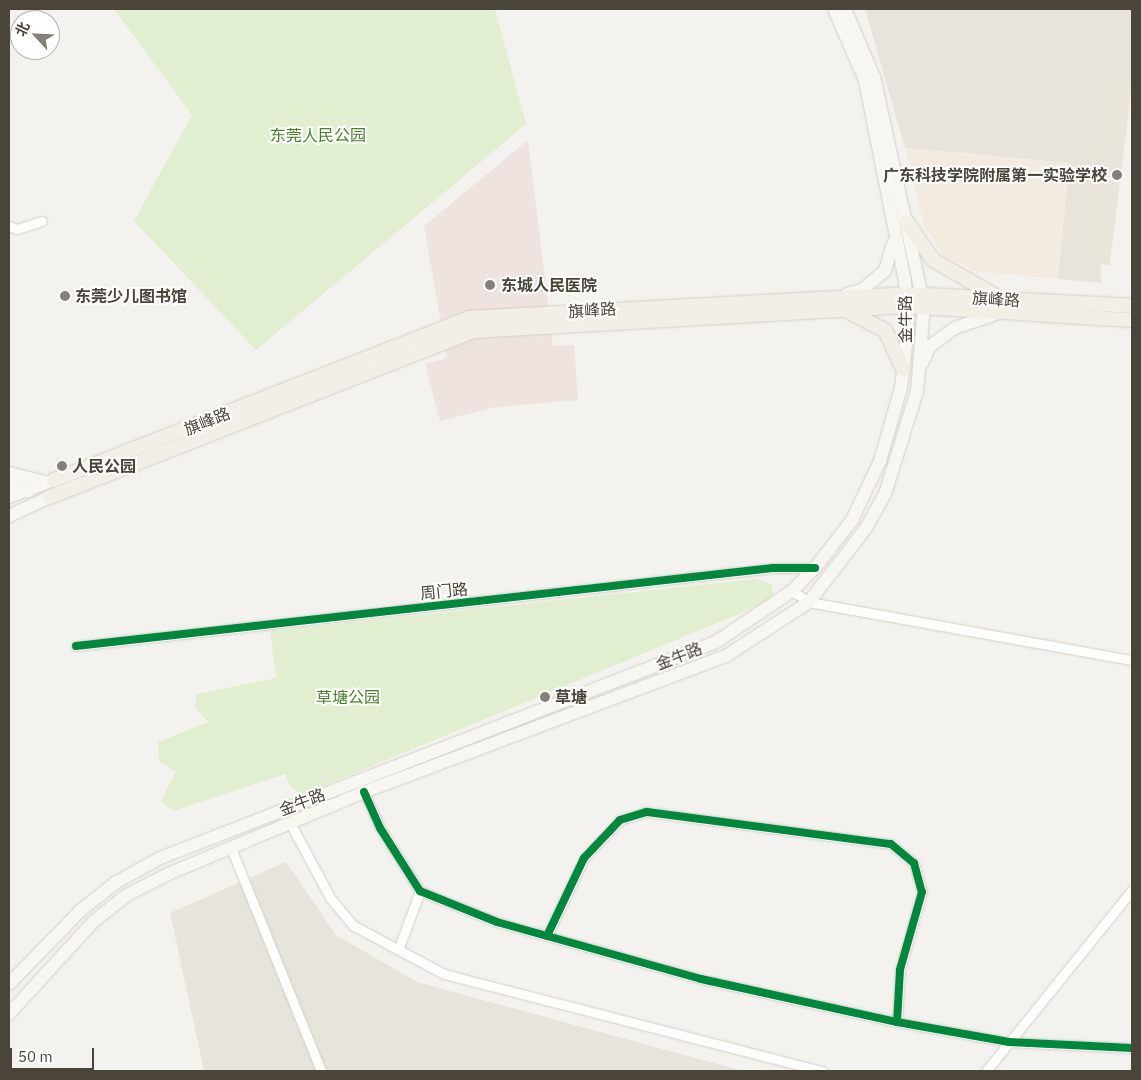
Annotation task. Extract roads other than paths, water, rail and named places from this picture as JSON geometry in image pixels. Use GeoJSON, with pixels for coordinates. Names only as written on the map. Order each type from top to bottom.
{"type":"FeatureCollection","features":[{"type":"Feature","properties":{"kind":"main road","name":"金牛路"},"geometry":{"type":"LineString","coordinates":[[9,984],[80,911],[115,883],[160,858],[716,642],[792,591],[815,568],[870,488],[892,424],[903,369],[907,300],[900,224],[865,80],[834,9]]}},
{"type":"Feature","properties":{"kind":"main road"},"geometry":{"type":"LineString","coordinates":[[846,9],[874,77],[900,224],[923,300],[918,372]]}},
{"type":"Feature","properties":{"kind":"main road"},"geometry":{"type":"LineString","coordinates":[[836,296],[862,290],[885,271],[892,256],[900,224]]}},
{"type":"Feature","properties":{"kind":"main road"},"geometry":{"type":"LineString","coordinates":[[900,224],[933,260],[1005,306]]}},
{"type":"Feature","properties":{"kind":"main road","name":"旗峰路"},"geometry":{"type":"LineString","coordinates":[[54,480],[469,318],[836,296],[1005,306],[1132,320]]}},
{"type":"Feature","properties":{"kind":"main road","name":"旗峰路"},"geometry":{"type":"LineString","coordinates":[[50,497],[86,485],[473,331],[831,310],[907,300]]}},
{"type":"Feature","properties":{"kind":"main road"},"geometry":{"type":"LineString","coordinates":[[9,1014],[79,935],[127,895],[231,848],[364,792],[726,656],[809,602],[866,528],[885,494],[918,372],[930,346],[954,328],[1005,306]]}},
{"type":"Feature","properties":{"kind":"main road","name":"旗峰路"},"geometry":{"type":"LineString","coordinates":[[1005,306],[1132,306]]}},
{"type":"Feature","properties":{"kind":"main road"},"geometry":{"type":"LineString","coordinates":[[831,310],[857,314],[885,330],[903,369]]}},
{"type":"Feature","properties":{"kind":"main road"},"geometry":{"type":"LineString","coordinates":[[9,473],[40,483],[54,480]]}},
{"type":"Feature","properties":{"kind":"main road"},"geometry":{"type":"LineString","coordinates":[[9,498],[54,480]]}},
{"type":"Feature","properties":{"kind":"main road"},"geometry":{"type":"LineString","coordinates":[[9,483],[50,497]]}},
{"type":"Feature","properties":{"kind":"main road"},"geometry":{"type":"LineString","coordinates":[[9,516],[50,497]]}},
{"type":"Feature","properties":{"kind":"street"},"geometry":{"type":"LineString","coordinates":[[9,226],[17,229],[42,221]]}},
{"type":"Feature","properties":{"kind":"street","name":"周门路"},"geometry":{"type":"LineString","coordinates":[[76,646],[773,568],[815,568]]}},
{"type":"Feature","properties":{"kind":"street"},"geometry":{"type":"LineString","coordinates":[[792,591],[809,602],[1132,660]]}},
{"type":"Feature","properties":{"kind":"street"},"geometry":{"type":"LineString","coordinates":[[364,792],[380,828],[420,891],[497,922],[701,979],[897,1022],[1009,1042],[1132,1048]]}},
{"type":"Feature","properties":{"kind":"street"},"geometry":{"type":"LineString","coordinates":[[547,936],[584,858],[620,820],[647,812],[891,844],[914,863],[922,892],[900,970],[897,1022]]}},
{"type":"Feature","properties":{"kind":"street"},"geometry":{"type":"LineString","coordinates":[[290,823],[331,899],[354,926],[444,974],[823,1071]]}},
{"type":"Feature","properties":{"kind":"street"},"geometry":{"type":"LineString","coordinates":[[231,848],[322,1071]]}},
{"type":"Feature","properties":{"kind":"street"},"geometry":{"type":"LineString","coordinates":[[986,1071],[1132,890]]}},
{"type":"Feature","properties":{"kind":"street"},"geometry":{"type":"LineString","coordinates":[[398,950],[420,891]]}},
{"type":"Feature","properties":{"kind":"place","name":"广东科技学院附属第一实验学校"},"geometry":{"type":"Point","coordinates":[1117,175]}},
{"type":"Feature","properties":{"kind":"place","name":"东城人民医院"},"geometry":{"type":"Point","coordinates":[490,285]}},
{"type":"Feature","properties":{"kind":"place","name":"东莞少儿图书馆"},"geometry":{"type":"Point","coordinates":[65,296]}},
{"type":"Feature","properties":{"kind":"place","name":"人民公园"},"geometry":{"type":"Point","coordinates":[62,466]}},
{"type":"Feature","properties":{"kind":"place","name":"草塘"},"geometry":{"type":"Point","coordinates":[545,697]}},
{"type":"Feature","properties":{"kind":"park label","name":"东莞人民公园"},"geometry":{"type":"Point","coordinates":[318,135]}},
{"type":"Feature","properties":{"kind":"park label","name":"草塘公园"},"geometry":{"type":"Point","coordinates":[348,697]}}]}
